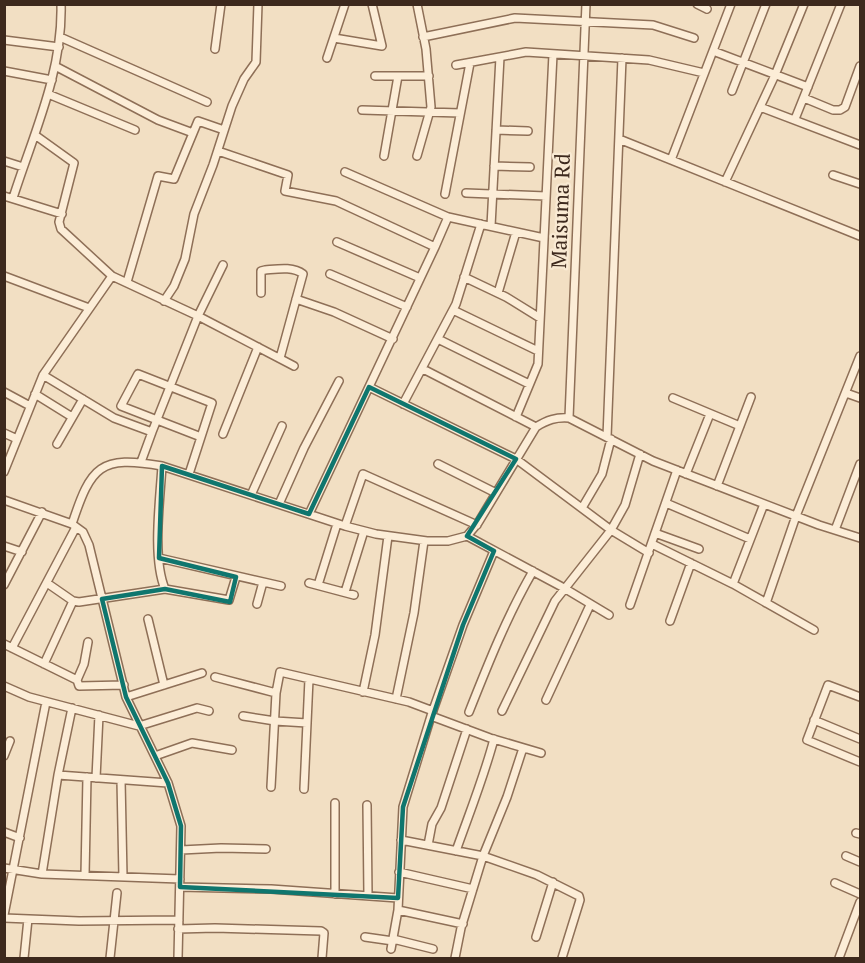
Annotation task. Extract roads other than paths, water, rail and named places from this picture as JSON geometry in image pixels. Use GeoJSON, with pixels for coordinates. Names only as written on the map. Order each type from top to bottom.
{"type":"FeatureCollection","features":[{"type":"Feature","properties":{"kind":"street"},"geometry":{"type":"LineString","coordinates":[[14,198],[52,80],[59,46],[62,4]]}},
{"type":"Feature","properties":{"kind":"street"},"geometry":{"type":"LineString","coordinates":[[215,49],[221,4]]}},
{"type":"Feature","properties":{"kind":"street"},"geometry":{"type":"LineString","coordinates":[[164,301],[174,286],[185,259],[194,214],[224,130],[244,79],[256,62],[258,4]]}},
{"type":"Feature","properties":{"kind":"street"},"geometry":{"type":"LineString","coordinates":[[327,58],[345,4]]}},
{"type":"Feature","properties":{"kind":"street"},"geometry":{"type":"LineString","coordinates":[[334,38],[382,46],[372,4]]}},
{"type":"Feature","properties":{"kind":"street","name":"Maisuma Rd"},"geometry":{"type":"LineString","coordinates":[[569,418],[586,4]]}},
{"type":"Feature","properties":{"kind":"street"},"geometry":{"type":"LineString","coordinates":[[697,4],[707,9]]}},
{"type":"Feature","properties":{"kind":"street"},"geometry":{"type":"LineString","coordinates":[[671,160],[731,4]]}},
{"type":"Feature","properties":{"kind":"street"},"geometry":{"type":"LineString","coordinates":[[732,91],[766,4]]}},
{"type":"Feature","properties":{"kind":"street"},"geometry":{"type":"LineString","coordinates":[[725,182],[775,75],[804,4]]}},
{"type":"Feature","properties":{"kind":"street"},"geometry":{"type":"LineString","coordinates":[[795,119],[842,4]]}},
{"type":"Feature","properties":{"kind":"street"},"geometry":{"type":"LineString","coordinates":[[417,5],[429,76],[431,107],[417,156]]}},
{"type":"Feature","properties":{"kind":"street"},"geometry":{"type":"LineString","coordinates":[[423,37],[515,18],[653,25],[694,38]]}},
{"type":"Feature","properties":{"kind":"street"},"geometry":{"type":"LineString","coordinates":[[60,37],[207,102]]}},
{"type":"Feature","properties":{"kind":"street"},"geometry":{"type":"LineString","coordinates":[[4,40],[59,46]]}},
{"type":"Feature","properties":{"kind":"street"},"geometry":{"type":"LineString","coordinates":[[713,51],[808,87]]}},
{"type":"Feature","properties":{"kind":"street"},"geometry":{"type":"LineString","coordinates":[[456,65],[526,52],[664,62],[704,74]]}},
{"type":"Feature","properties":{"kind":"street"},"geometry":{"type":"LineString","coordinates":[[516,417],[538,364],[553,54]]}},
{"type":"Feature","properties":{"kind":"street"},"geometry":{"type":"LineString","coordinates":[[491,226],[500,57]]}},
{"type":"Feature","properties":{"kind":"street"},"geometry":{"type":"LineString","coordinates":[[582,508],[602,474],[609,438],[622,58]]}},
{"type":"Feature","properties":{"kind":"street"},"geometry":{"type":"LineString","coordinates":[[445,194],[470,63]]}},
{"type":"Feature","properties":{"kind":"street"},"geometry":{"type":"LineString","coordinates":[[55,66],[158,120],[193,133]]}},
{"type":"Feature","properties":{"kind":"street"},"geometry":{"type":"LineString","coordinates":[[804,98],[833,110],[840,110],[845,107],[861,66]]}},
{"type":"Feature","properties":{"kind":"street"},"geometry":{"type":"LineString","coordinates":[[4,71],[52,80]]}},
{"type":"Feature","properties":{"kind":"street"},"geometry":{"type":"LineString","coordinates":[[375,76],[429,76]]}},
{"type":"Feature","properties":{"kind":"street"},"geometry":{"type":"LineString","coordinates":[[384,156],[398,76]]}},
{"type":"Feature","properties":{"kind":"street"},"geometry":{"type":"LineString","coordinates":[[48,94],[135,130]]}},
{"type":"Feature","properties":{"kind":"street"},"geometry":{"type":"LineString","coordinates":[[760,107],[861,145]]}},
{"type":"Feature","properties":{"kind":"street"},"geometry":{"type":"LineString","coordinates":[[362,110],[460,113]]}},
{"type":"Feature","properties":{"kind":"street"},"geometry":{"type":"LineString","coordinates":[[127,282],[147,208],[159,176],[174,179],[198,121],[224,130]]}},
{"type":"Feature","properties":{"kind":"street"},"geometry":{"type":"LineString","coordinates":[[496,130],[528,131]]}},
{"type":"Feature","properties":{"kind":"street"},"geometry":{"type":"LineString","coordinates":[[35,135],[74,163],[59,222],[61,229],[112,276],[198,316],[294,366]]}},
{"type":"Feature","properties":{"kind":"street"},"geometry":{"type":"LineString","coordinates":[[619,139],[861,236]]}},
{"type":"Feature","properties":{"kind":"street"},"geometry":{"type":"LineString","coordinates":[[218,151],[288,175],[285,191],[336,201],[435,247]]}},
{"type":"Feature","properties":{"kind":"street"},"geometry":{"type":"LineString","coordinates":[[4,161],[23,167]]}},
{"type":"Feature","properties":{"kind":"street"},"geometry":{"type":"LineString","coordinates":[[494,166],[530,167]]}},
{"type":"Feature","properties":{"kind":"street"},"geometry":{"type":"LineString","coordinates":[[345,172],[448,217],[544,238]]}},
{"type":"Feature","properties":{"kind":"street"},"geometry":{"type":"LineString","coordinates":[[833,175],[861,184]]}},
{"type":"Feature","properties":{"kind":"street"},"geometry":{"type":"LineString","coordinates":[[466,194],[546,196]]}},
{"type":"Feature","properties":{"kind":"street"},"geometry":{"type":"LineString","coordinates":[[4,196],[62,214]]}},
{"type":"Feature","properties":{"kind":"street"},"geometry":{"type":"LineString","coordinates":[[309,514],[393,339],[448,217]]}},
{"type":"Feature","properties":{"kind":"street"},"geometry":{"type":"LineString","coordinates":[[403,404],[453,310],[481,224]]}},
{"type":"Feature","properties":{"kind":"street"},"geometry":{"type":"LineString","coordinates":[[498,293],[516,232]]}},
{"type":"Feature","properties":{"kind":"street"},"geometry":{"type":"LineString","coordinates":[[337,242],[420,278]]}},
{"type":"Feature","properties":{"kind":"street"},"geometry":{"type":"LineString","coordinates":[[141,462],[198,316],[223,265]]}},
{"type":"Feature","properties":{"kind":"street"},"geometry":{"type":"LineString","coordinates":[[261,293],[261,271],[287,269],[303,274],[280,358]]}},
{"type":"Feature","properties":{"kind":"street"},"geometry":{"type":"LineString","coordinates":[[330,274],[407,307]]}},
{"type":"Feature","properties":{"kind":"street"},"geometry":{"type":"LineString","coordinates":[[4,276],[89,308]]}},
{"type":"Feature","properties":{"kind":"street"},"geometry":{"type":"LineString","coordinates":[[4,472],[44,375],[112,276]]}},
{"type":"Feature","properties":{"kind":"street"},"geometry":{"type":"LineString","coordinates":[[464,277],[498,293],[540,318]]}},
{"type":"Feature","properties":{"kind":"street"},"geometry":{"type":"LineString","coordinates":[[296,299],[334,312],[393,339]]}},
{"type":"Feature","properties":{"kind":"street"},"geometry":{"type":"LineString","coordinates":[[453,310],[538,351]]}},
{"type":"Feature","properties":{"kind":"street"},"geometry":{"type":"LineString","coordinates":[[438,339],[529,384]]}},
{"type":"Feature","properties":{"kind":"street"},"geometry":{"type":"LineString","coordinates":[[223,434],[258,347]]}},
{"type":"Feature","properties":{"kind":"street"},"geometry":{"type":"LineString","coordinates":[[766,603],[796,516],[860,360]]}},
{"type":"Feature","properties":{"kind":"street"},"geometry":{"type":"LineString","coordinates":[[423,369],[536,427]]}},
{"type":"Feature","properties":{"kind":"street"},"geometry":{"type":"LineString","coordinates":[[189,474],[201,437],[212,403],[138,374],[121,406],[201,437]]}},
{"type":"Feature","properties":{"kind":"street"},"geometry":{"type":"LineString","coordinates":[[44,375],[114,418],[152,432]]}},
{"type":"Feature","properties":{"kind":"street"},"geometry":{"type":"LineString","coordinates":[[279,504],[304,448],[339,381]]}},
{"type":"Feature","properties":{"kind":"street"},"geometry":{"type":"LineString","coordinates":[[369,387],[516,459],[611,530],[649,553]]}},
{"type":"Feature","properties":{"kind":"street"},"geometry":{"type":"LineString","coordinates":[[4,392],[30,406]]}},
{"type":"Feature","properties":{"kind":"street"},"geometry":{"type":"LineString","coordinates":[[846,393],[861,398]]}},
{"type":"Feature","properties":{"kind":"street"},"geometry":{"type":"LineString","coordinates":[[35,394],[72,417]]}},
{"type":"Feature","properties":{"kind":"street"},"geometry":{"type":"LineString","coordinates":[[717,486],[751,397]]}},
{"type":"Feature","properties":{"kind":"street"},"geometry":{"type":"LineString","coordinates":[[673,398],[740,426]]}},
{"type":"Feature","properties":{"kind":"street"},"geometry":{"type":"LineString","coordinates":[[57,444],[83,399]]}},
{"type":"Feature","properties":{"kind":"street"},"geometry":{"type":"LineString","coordinates":[[686,474],[710,414]]}},
{"type":"Feature","properties":{"kind":"street"},"geometry":{"type":"LineString","coordinates":[[12,648],[47,583],[74,525],[82,492],[93,475],[105,465],[122,462],[141,462],[162,466],[363,531],[424,541],[448,541],[467,536],[477,525],[536,427],[548,420],[569,418],[640,454],[686,474],[861,538]]}},
{"type":"Feature","properties":{"kind":"street"},"geometry":{"type":"LineString","coordinates":[[251,495],[282,426]]}},
{"type":"Feature","properties":{"kind":"street"},"geometry":{"type":"LineString","coordinates":[[4,433],[17,439]]}},
{"type":"Feature","properties":{"kind":"street"},"geometry":{"type":"LineString","coordinates":[[502,711],[555,601],[611,530],[625,505],[640,454]]}},
{"type":"Feature","properties":{"kind":"street"},"geometry":{"type":"LineString","coordinates":[[438,464],[496,493]]}},
{"type":"Feature","properties":{"kind":"street"},"geometry":{"type":"LineString","coordinates":[[835,530],[861,464]]}},
{"type":"Feature","properties":{"kind":"street"},"geometry":{"type":"LineString","coordinates":[[162,466],[159,558],[161,578],[165,589]]}},
{"type":"Feature","properties":{"kind":"street"},"geometry":{"type":"LineString","coordinates":[[630,605],[677,470]]}},
{"type":"Feature","properties":{"kind":"street"},"geometry":{"type":"LineString","coordinates":[[318,585],[363,474],[477,525]]}},
{"type":"Feature","properties":{"kind":"street"},"geometry":{"type":"LineString","coordinates":[[4,500],[74,525],[83,532],[89,544],[126,697],[168,783],[181,826],[178,958]]}},
{"type":"Feature","properties":{"kind":"street"},"geometry":{"type":"LineString","coordinates":[[666,503],[750,539]]}},
{"type":"Feature","properties":{"kind":"street"},"geometry":{"type":"LineString","coordinates":[[733,584],[764,504]]}},
{"type":"Feature","properties":{"kind":"street"},"geometry":{"type":"LineString","coordinates":[[4,585],[42,512]]}},
{"type":"Feature","properties":{"kind":"street"},"geometry":{"type":"LineString","coordinates":[[345,592],[363,531]]}},
{"type":"Feature","properties":{"kind":"street"},"geometry":{"type":"LineString","coordinates":[[655,533],[699,549]]}},
{"type":"Feature","properties":{"kind":"street"},"geometry":{"type":"LineString","coordinates":[[363,692],[375,635],[388,536]]}},
{"type":"Feature","properties":{"kind":"street"},"geometry":{"type":"LineString","coordinates":[[467,536],[609,615]]}},
{"type":"Feature","properties":{"kind":"street"},"geometry":{"type":"LineString","coordinates":[[396,699],[414,613],[424,541]]}},
{"type":"Feature","properties":{"kind":"street"},"geometry":{"type":"LineString","coordinates":[[652,544],[733,584],[814,630]]}},
{"type":"Feature","properties":{"kind":"street"},"geometry":{"type":"LineString","coordinates":[[4,546],[22,552]]}},
{"type":"Feature","properties":{"kind":"street"},"geometry":{"type":"LineString","coordinates":[[392,943],[398,910],[403,807],[432,713],[463,625],[494,551]]}},
{"type":"Feature","properties":{"kind":"street"},"geometry":{"type":"LineString","coordinates":[[159,558],[280,586]]}},
{"type":"Feature","properties":{"kind":"street"},"geometry":{"type":"LineString","coordinates":[[670,621],[691,563]]}},
{"type":"Feature","properties":{"kind":"street"},"geometry":{"type":"LineString","coordinates":[[469,712],[489,661],[533,571]]}},
{"type":"Feature","properties":{"kind":"street"},"geometry":{"type":"LineString","coordinates":[[47,583],[73,601],[165,589],[230,600],[236,577]]}},
{"type":"Feature","properties":{"kind":"street"},"geometry":{"type":"LineString","coordinates":[[257,604],[263,582]]}},
{"type":"Feature","properties":{"kind":"street"},"geometry":{"type":"LineString","coordinates":[[309,583],[354,596]]}},
{"type":"Feature","properties":{"kind":"street"},"geometry":{"type":"LineString","coordinates":[[44,664],[73,601]]}},
{"type":"Feature","properties":{"kind":"street"},"geometry":{"type":"LineString","coordinates":[[546,700],[590,605]]}},
{"type":"Feature","properties":{"kind":"street"},"geometry":{"type":"LineString","coordinates":[[148,619],[164,685]]}},
{"type":"Feature","properties":{"kind":"street"},"geometry":{"type":"LineString","coordinates":[[77,680],[84,664],[88,642]]}},
{"type":"Feature","properties":{"kind":"street"},"geometry":{"type":"LineString","coordinates":[[4,644],[77,680],[80,686],[124,685]]}},
{"type":"Feature","properties":{"kind":"street"},"geometry":{"type":"LineString","coordinates":[[271,787],[276,693],[280,672],[396,699],[467,729],[541,753]]}},
{"type":"Feature","properties":{"kind":"street"},"geometry":{"type":"LineString","coordinates":[[126,697],[202,673]]}},
{"type":"Feature","properties":{"kind":"street"},"geometry":{"type":"LineString","coordinates":[[215,676],[276,693]]}},
{"type":"Feature","properties":{"kind":"street"},"geometry":{"type":"LineString","coordinates":[[304,789],[309,679]]}},
{"type":"Feature","properties":{"kind":"street"},"geometry":{"type":"LineString","coordinates":[[860,695],[828,685],[807,740],[861,762]]}},
{"type":"Feature","properties":{"kind":"street"},"geometry":{"type":"LineString","coordinates":[[4,686],[29,697],[139,726],[197,708],[209,711]]}},
{"type":"Feature","properties":{"kind":"street"},"geometry":{"type":"LineString","coordinates":[[46,702],[4,916],[28,920],[179,920]]}},
{"type":"Feature","properties":{"kind":"street"},"geometry":{"type":"LineString","coordinates":[[42,874],[72,708]]}},
{"type":"Feature","properties":{"kind":"street"},"geometry":{"type":"LineString","coordinates":[[96,778],[99,716]]}},
{"type":"Feature","properties":{"kind":"street"},"geometry":{"type":"LineString","coordinates":[[243,716],[308,723]]}},
{"type":"Feature","properties":{"kind":"street"},"geometry":{"type":"LineString","coordinates":[[814,720],[861,739]]}},
{"type":"Feature","properties":{"kind":"street"},"geometry":{"type":"LineString","coordinates":[[428,845],[432,824],[441,808],[467,729]]}},
{"type":"Feature","properties":{"kind":"street"},"geometry":{"type":"LineString","coordinates":[[456,851],[484,776],[494,739]]}},
{"type":"Feature","properties":{"kind":"street"},"geometry":{"type":"LineString","coordinates":[[4,756],[10,741]]}},
{"type":"Feature","properties":{"kind":"street"},"geometry":{"type":"LineString","coordinates":[[155,756],[192,743],[232,750]]}},
{"type":"Feature","properties":{"kind":"street"},"geometry":{"type":"LineString","coordinates":[[457,958],[463,924],[483,856],[524,748]]}},
{"type":"Feature","properties":{"kind":"street"},"geometry":{"type":"LineString","coordinates":[[58,776],[168,783]]}},
{"type":"Feature","properties":{"kind":"street"},"geometry":{"type":"LineString","coordinates":[[85,875],[87,777]]}},
{"type":"Feature","properties":{"kind":"street"},"geometry":{"type":"LineString","coordinates":[[121,780],[123,877]]}},
{"type":"Feature","properties":{"kind":"street"},"geometry":{"type":"LineString","coordinates":[[334,894],[335,803]]}},
{"type":"Feature","properties":{"kind":"street"},"geometry":{"type":"LineString","coordinates":[[367,805],[368,896]]}},
{"type":"Feature","properties":{"kind":"street"},"geometry":{"type":"LineString","coordinates":[[4,832],[20,837]]}},
{"type":"Feature","properties":{"kind":"street"},"geometry":{"type":"LineString","coordinates":[[401,840],[483,856],[515,866],[576,893],[580,900],[562,958]]}},
{"type":"Feature","properties":{"kind":"street"},"geometry":{"type":"LineString","coordinates":[[181,850],[266,849]]}},
{"type":"Feature","properties":{"kind":"street"},"geometry":{"type":"LineString","coordinates":[[846,856],[861,862]]}},
{"type":"Feature","properties":{"kind":"street"},"geometry":{"type":"LineString","coordinates":[[4,868],[42,874],[123,877],[398,898]]}},
{"type":"Feature","properties":{"kind":"street"},"geometry":{"type":"LineString","coordinates":[[399,872],[473,890]]}},
{"type":"Feature","properties":{"kind":"street"},"geometry":{"type":"LineString","coordinates":[[536,937],[553,882]]}},
{"type":"Feature","properties":{"kind":"street"},"geometry":{"type":"LineString","coordinates":[[835,884],[861,894]]}},
{"type":"Feature","properties":{"kind":"street"},"geometry":{"type":"LineString","coordinates":[[110,958],[117,893]]}},
{"type":"Feature","properties":{"kind":"street"},"geometry":{"type":"LineString","coordinates":[[839,958],[861,902]]}},
{"type":"Feature","properties":{"kind":"street"},"geometry":{"type":"LineString","coordinates":[[398,910],[463,924]]}},
{"type":"Feature","properties":{"kind":"street"},"geometry":{"type":"LineString","coordinates":[[24,958],[28,920]]}},
{"type":"Feature","properties":{"kind":"street"},"geometry":{"type":"LineString","coordinates":[[178,929],[249,928],[321,931],[324,933],[322,958]]}},
{"type":"Feature","properties":{"kind":"street"},"geometry":{"type":"LineString","coordinates":[[365,937],[433,949]]}}]}
